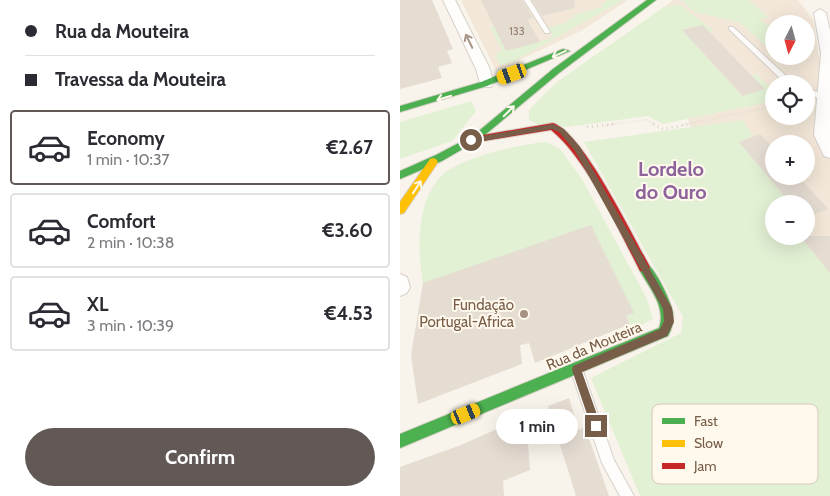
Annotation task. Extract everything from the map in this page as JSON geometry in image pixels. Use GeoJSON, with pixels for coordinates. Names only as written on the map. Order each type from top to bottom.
{"type":"FeatureCollection","features":[{"type":"Feature","properties":{"kind":"main road"},"geometry":{"type":"LineString","coordinates":[[400,176],[433,162],[471,140],[499,120],[522,98],[604,34],[652,0]]}},
{"type":"Feature","properties":{"kind":"main road"},"geometry":{"type":"LineString","coordinates":[[400,109],[486,88],[604,34]]}},
{"type":"Feature","properties":{"kind":"main road"},"geometry":{"type":"LineString","coordinates":[[471,140],[488,110]]}},
{"type":"Feature","properties":{"kind":"main road","name":"Rua da Mouteira"},"geometry":{"type":"LineString","coordinates":[[400,441],[576,370],[664,332],[669,322],[667,308],[577,149],[561,130],[553,126],[471,140]]}},
{"type":"Feature","properties":{"kind":"main road"},"geometry":{"type":"LineString","coordinates":[[400,210],[433,162]]}},
{"type":"Feature","properties":{"kind":"street"},"geometry":{"type":"LineString","coordinates":[[450,0],[483,69],[486,88]]}},
{"type":"Feature","properties":{"kind":"street"},"geometry":{"type":"LineString","coordinates":[[810,0],[825,17],[829,53],[822,135],[830,152]]}},
{"type":"Feature","properties":{"kind":"lane"},"geometry":{"type":"LineString","coordinates":[[527,0],[547,32]]}},
{"type":"Feature","properties":{"kind":"lane"},"geometry":{"type":"LineString","coordinates":[[731,28],[781,75]]}},
{"type":"Feature","properties":{"kind":"lane"},"geometry":{"type":"LineString","coordinates":[[815,94],[825,98]]}},
{"type":"Feature","properties":{"kind":"lane"},"geometry":{"type":"LineString","coordinates":[[576,370],[609,463],[628,496]]}},
{"type":"Feature","properties":{"kind":"path"},"geometry":{"type":"LineString","coordinates":[[583,127],[647,120],[663,129],[765,108]]}},
{"type":"Feature","properties":{"kind":"shaded area"},"geometry":{"type":"Polygon","coordinates":[[[461,0],[628,0],[581,31],[496,71],[461,0]]]}},
{"type":"Feature","properties":{"kind":"shaded area"},"geometry":{"type":"Polygon","coordinates":[[[673,0],[798,0],[809,15],[765,15],[765,65],[815,65],[815,32],[819,57],[830,60],[830,321],[773,245],[815,245],[815,195],[765,195],[765,235],[699,147],[648,21],[673,0]]]}},
{"type":"Feature","properties":{"kind":"green space"},"geometry":{"type":"Polygon","coordinates":[[[608,0],[623,0],[514,61],[501,65],[494,56],[502,50],[490,27],[500,25],[497,32],[507,50],[549,39],[553,37],[549,27],[569,22],[567,19],[575,18],[573,15],[603,7],[602,4],[608,0]]]}},
{"type":"Feature","properties":{"kind":"green space"},"geometry":{"type":"Polygon","coordinates":[[[683,0],[749,0],[766,15],[765,18],[760,19],[765,23],[765,45],[739,22],[695,12],[683,0]]]}},
{"type":"Feature","properties":{"kind":"green space"},"geometry":{"type":"Polygon","coordinates":[[[682,6],[714,31],[709,32],[702,25],[682,30],[742,96],[765,89],[765,103],[663,124],[648,116],[566,127],[539,125],[529,120],[529,110],[557,82],[664,7],[682,6]]]}},
{"type":"Feature","properties":{"kind":"green space"},"geometry":{"type":"Polygon","coordinates":[[[756,74],[765,82],[765,89],[752,75],[756,74]]]}},
{"type":"Feature","properties":{"kind":"green space"},"geometry":{"type":"Polygon","coordinates":[[[471,101],[476,111],[452,141],[400,159],[400,122],[471,101]]]}},
{"type":"Feature","properties":{"kind":"green space"},"geometry":{"type":"Polygon","coordinates":[[[742,120],[754,136],[739,142],[765,173],[765,185],[775,185],[783,195],[765,195],[765,245],[807,245],[830,273],[830,496],[640,496],[591,378],[681,333],[683,317],[584,142],[742,120]]]}},
{"type":"Feature","properties":{"kind":"green space"},"geometry":{"type":"Polygon","coordinates":[[[546,142],[560,149],[582,179],[647,299],[653,319],[633,329],[626,316],[634,313],[423,283],[419,242],[420,227],[427,199],[441,176],[461,163],[491,153],[546,142]]]}},
{"type":"Feature","properties":{"kind":"building"},"geometry":{"type":"Polygon","coordinates":[[[400,0],[432,0],[453,49],[447,51],[452,63],[438,67],[442,78],[400,89],[400,0]]]}},
{"type":"Feature","properties":{"kind":"building"},"geometry":{"type":"Polygon","coordinates":[[[481,0],[522,0],[533,18],[527,19],[540,42],[506,51],[481,0]]]}},
{"type":"Feature","properties":{"kind":"building"},"geometry":{"type":"Polygon","coordinates":[[[532,0],[574,0],[575,8],[542,16],[532,0]]]}},
{"type":"Feature","properties":{"kind":"building"},"geometry":{"type":"Polygon","coordinates":[[[703,25],[765,89],[743,96],[682,30],[703,25]]]}},
{"type":"Feature","properties":{"kind":"building"},"geometry":{"type":"Polygon","coordinates":[[[760,134],[765,139],[765,173],[739,142],[760,134]]]}},
{"type":"Feature","properties":{"kind":"building"},"geometry":{"type":"Polygon","coordinates":[[[775,185],[806,185],[828,209],[815,214],[815,195],[783,195],[775,185]]]}},
{"type":"Feature","properties":{"kind":"building","name":"Fundação Portugal-Africa"},"geometry":{"type":"Polygon","coordinates":[[[591,225],[634,313],[626,316],[630,324],[535,363],[529,343],[520,345],[522,364],[418,404],[411,355],[423,283],[591,225]]]}},
{"type":"Feature","properties":{"kind":"building"},"geometry":{"type":"Polygon","coordinates":[[[815,236],[830,236],[830,273],[807,245],[815,245],[815,236]]]}},
{"type":"Feature","properties":{"kind":"building"},"geometry":{"type":"Polygon","coordinates":[[[569,398],[579,430],[585,427],[609,496],[576,496],[548,406],[569,398]]]}},
{"type":"Feature","properties":{"kind":"building"},"geometry":{"type":"Polygon","coordinates":[[[526,416],[530,470],[503,481],[504,496],[400,496],[400,467],[461,445],[526,416]]]}},
{"type":"Feature","properties":{"kind":"traffic: fast"},"geometry":{"type":"LineString","coordinates":[[400,175],[439,158],[477,137],[556,71],[652,0]]}},
{"type":"Feature","properties":{"kind":"traffic: fast"},"geometry":{"type":"LineString","coordinates":[[400,109],[484,84],[566,51]]}},
{"type":"Feature","properties":{"kind":"traffic: fast"},"geometry":{"type":"LineString","coordinates":[[400,441],[664,332],[667,323],[665,307],[658,290],[644,267]]}},
{"type":"Feature","properties":{"kind":"traffic: slow"},"geometry":{"type":"LineString","coordinates":[[400,210],[433,162]]}},
{"type":"Feature","properties":{"kind":"traffic: jam"},"geometry":{"type":"LineString","coordinates":[[471,140],[553,126],[564,135],[589,168],[644,267]]}},
{"type":"Feature","properties":{"kind":"place","name":"Fundação Portugal-Africa"},"geometry":{"type":"Point","coordinates":[524,314]}},
{"type":"Feature","properties":{"kind":"district","name":"Lordelo do Ouro"},"geometry":{"type":"Point","coordinates":[671,180]}},
{"type":"Feature","properties":{"kind":"route"},"geometry":{"type":"LineString","coordinates":[[471,140],[553,126],[561,130],[577,149],[667,308],[669,322],[664,332],[576,370],[596,426]]}}]}
